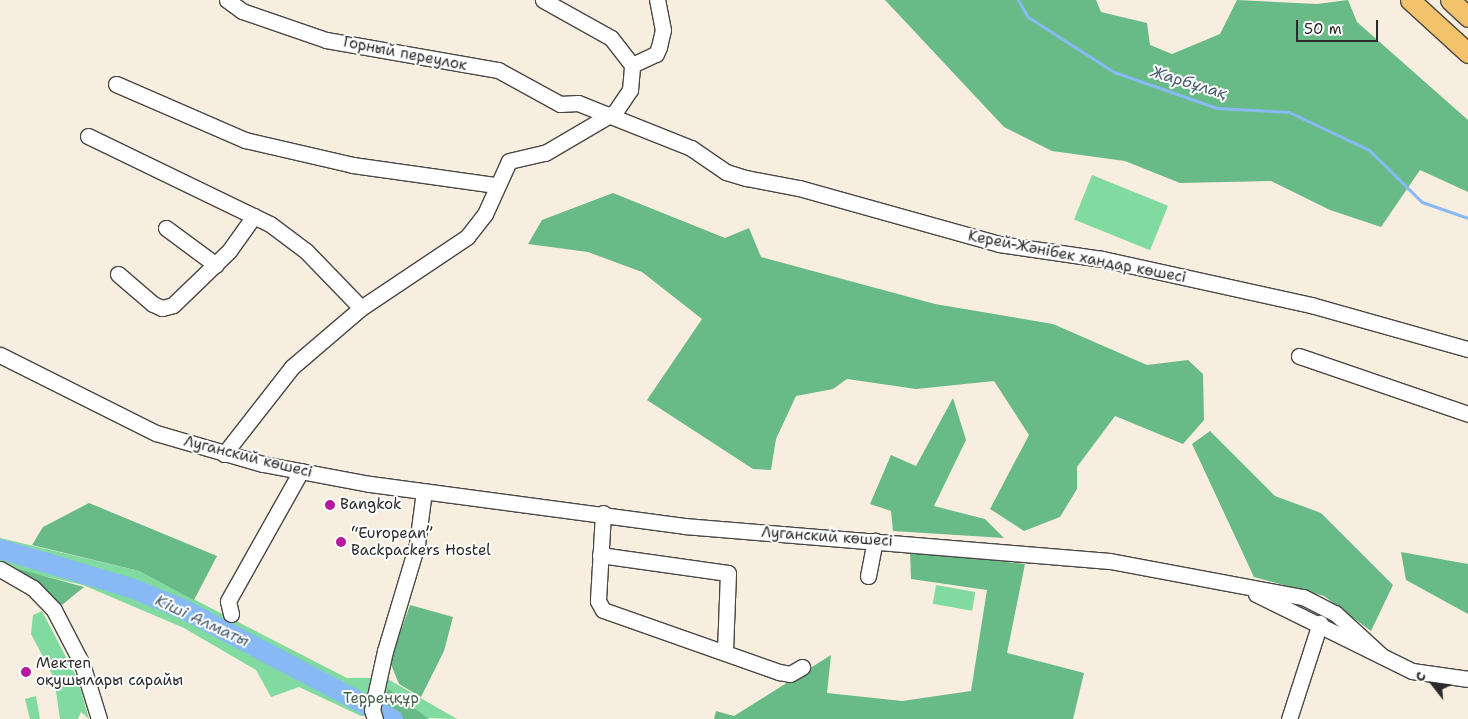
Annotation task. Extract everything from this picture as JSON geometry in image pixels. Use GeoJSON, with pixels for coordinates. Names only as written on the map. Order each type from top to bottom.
{"type":"FeatureCollection","features":[{"type":"Feature","properties":{"kind":"main road"},"geometry":{"type":"LineString","coordinates":[[1410,0],[1468,53]]}},
{"type":"Feature","properties":{"kind":"main road"},"geometry":{"type":"LineString","coordinates":[[1450,0],[1468,17]]}},
{"type":"Feature","properties":{"kind":"street","name":"Горный переулок"},"geometry":{"type":"LineString","coordinates":[[227,0],[242,11],[326,40],[498,70],[560,104],[578,103],[608,118]]}},
{"type":"Feature","properties":{"kind":"street"},"geometry":{"type":"LineString","coordinates":[[224,454],[292,367],[361,308],[467,238],[485,214],[496,185],[509,161],[545,153],[608,118],[630,90],[632,65],[611,38],[544,0]]}},
{"type":"Feature","properties":{"kind":"street"},"geometry":{"type":"LineString","coordinates":[[632,65],[656,54],[659,47],[663,30],[657,0]]}},
{"type":"Feature","properties":{"kind":"street"},"geometry":{"type":"LineString","coordinates":[[116,84],[245,140],[353,165],[496,185]]}},
{"type":"Feature","properties":{"kind":"street","name":"Керей-Жәнібек хандар көшесі"},"geometry":{"type":"LineString","coordinates":[[608,118],[691,148],[726,172],[746,178],[790,185],[999,244],[1102,259],[1310,305],[1468,349]]}},
{"type":"Feature","properties":{"kind":"street"},"geometry":{"type":"LineString","coordinates":[[88,136],[254,216],[306,251],[361,308]]}},
{"type":"Feature","properties":{"kind":"street"},"geometry":{"type":"LineString","coordinates":[[118,274],[162,308],[191,292],[216,265],[254,216]]}},
{"type":"Feature","properties":{"kind":"street"},"geometry":{"type":"LineString","coordinates":[[166,228],[216,265]]}},
{"type":"Feature","properties":{"kind":"street"},"geometry":{"type":"LineString","coordinates":[[1299,356],[1468,414]]}},
{"type":"Feature","properties":{"kind":"street","name":"Луганский көшесі"},"geometry":{"type":"LineString","coordinates":[[1,359],[156,433],[224,454],[301,471],[424,491],[603,513],[684,526],[1110,561],[1230,585],[1303,597],[1325,606],[1382,656]]}},
{"type":"Feature","properties":{"kind":"street"},"geometry":{"type":"LineString","coordinates":[[231,614],[228,601],[301,471]]}},
{"type":"Feature","properties":{"kind":"street"},"geometry":{"type":"LineString","coordinates":[[375,709],[385,651],[417,544],[424,491]]}},
{"type":"Feature","properties":{"kind":"street"},"geometry":{"type":"LineString","coordinates":[[603,513],[598,601],[603,610],[725,650],[779,672],[790,674],[802,668]]}},
{"type":"Feature","properties":{"kind":"street"},"geometry":{"type":"LineString","coordinates":[[868,576],[875,541]]}},
{"type":"Feature","properties":{"kind":"street"},"geometry":{"type":"LineString","coordinates":[[600,555],[728,573],[725,650]]}},
{"type":"Feature","properties":{"kind":"street"},"geometry":{"type":"LineString","coordinates":[[0,569],[33,588],[54,610],[85,671],[98,719]]}},
{"type":"Feature","properties":{"kind":"street","name":"Луганский көшесі"},"geometry":{"type":"LineString","coordinates":[[1230,585],[1320,623],[1382,656],[1438,678],[1468,679]]}},
{"type":"Feature","properties":{"kind":"street"},"geometry":{"type":"LineString","coordinates":[[1289,719],[1320,623]]}},
{"type":"Feature","properties":{"kind":"green space"},"geometry":{"type":"Polygon","coordinates":[[[885,0],[1096,0],[1101,12],[1147,23],[1150,45],[1172,54],[1220,34],[1237,0],[1317,4],[1348,0],[1357,22],[1468,120],[1468,192],[1420,170],[1381,227],[1330,210],[1271,181],[1180,183],[1125,161],[1052,151],[1004,127],[885,0]]]}},
{"type":"Feature","properties":{"kind":"green space"},"geometry":{"type":"Polygon","coordinates":[[[1092,175],[1168,206],[1150,250],[1074,220],[1092,175]]]}},
{"type":"Feature","properties":{"kind":"green space"},"geometry":{"type":"Polygon","coordinates":[[[613,193],[725,238],[749,228],[761,257],[935,304],[1053,324],[1147,365],[1188,360],[1203,374],[1204,420],[1183,444],[1115,416],[1077,467],[1077,489],[1060,517],[1024,531],[990,509],[1029,435],[994,381],[916,389],[847,379],[833,389],[796,396],[776,439],[771,470],[753,469],[647,400],[702,319],[642,272],[588,252],[528,244],[542,220],[613,193]]]}},
{"type":"Feature","properties":{"kind":"green space"},"geometry":{"type":"Polygon","coordinates":[[[953,398],[966,440],[934,506],[985,519],[1004,538],[893,531],[891,511],[870,504],[891,455],[916,466],[953,398]]]}},
{"type":"Feature","properties":{"kind":"green space"},"geometry":{"type":"Polygon","coordinates":[[[1210,431],[1275,496],[1321,513],[1393,585],[1371,631],[1324,596],[1254,577],[1192,444],[1210,431]]]}},
{"type":"Feature","properties":{"kind":"green space"},"geometry":{"type":"Polygon","coordinates":[[[89,503],[217,556],[194,600],[139,571],[32,545],[43,527],[89,503]]]}},
{"type":"Feature","properties":{"kind":"green space","name":"Терреңқұр"},"geometry":{"type":"Polygon","coordinates":[[[0,538],[139,571],[347,678],[386,678],[457,719],[361,716],[299,687],[271,697],[256,670],[184,628],[83,585],[0,566],[0,538]]]}},
{"type":"Feature","properties":{"kind":"green space"},"geometry":{"type":"Polygon","coordinates":[[[910,550],[1025,564],[1007,653],[1084,673],[1073,719],[714,719],[716,711],[734,716],[831,655],[827,693],[902,701],[971,691],[987,590],[911,579],[910,550]]]}},
{"type":"Feature","properties":{"kind":"green space"},"geometry":{"type":"Polygon","coordinates":[[[1401,552],[1468,564],[1468,614],[1406,580],[1401,552]]]}},
{"type":"Feature","properties":{"kind":"green space"},"geometry":{"type":"Polygon","coordinates":[[[4,565],[84,587],[62,605],[4,565]]]}},
{"type":"Feature","properties":{"kind":"green space"},"geometry":{"type":"Polygon","coordinates":[[[936,585],[975,592],[972,611],[933,604],[936,585]]]}},
{"type":"Feature","properties":{"kind":"green space"},"geometry":{"type":"Polygon","coordinates":[[[410,605],[453,617],[444,651],[421,697],[399,684],[390,662],[410,605]]]}},
{"type":"Feature","properties":{"kind":"green space"},"geometry":{"type":"Polygon","coordinates":[[[42,611],[78,680],[89,719],[81,712],[78,719],[60,719],[54,678],[31,634],[33,615],[42,611]]]}},
{"type":"Feature","properties":{"kind":"green space"},"geometry":{"type":"Polygon","coordinates":[[[388,689],[429,719],[403,719],[384,706],[388,689]]]}},
{"type":"Feature","properties":{"kind":"green space"},"geometry":{"type":"Polygon","coordinates":[[[36,696],[40,719],[30,719],[25,699],[36,696]]]}},
{"type":"Feature","properties":{"kind":"waterway","name":"Жарбұлақ"},"geometry":{"type":"LineString","coordinates":[[1018,0],[1028,17],[1114,72],[1217,108],[1289,112],[1369,150],[1422,202],[1468,218]]}},
{"type":"Feature","properties":{"kind":"waterway","name":"Кіші Алматы"},"geometry":{"type":"LineString","coordinates":[[0,549],[134,589],[185,610],[393,719]]}},
{"type":"Feature","properties":{"kind":"place","name":"Bangkok"},"geometry":{"type":"Point","coordinates":[330,505]}},
{"type":"Feature","properties":{"kind":"place","name":"“European” Backpackers Hostel"},"geometry":{"type":"Point","coordinates":[341,542]}},
{"type":"Feature","properties":{"kind":"place","name":"Мектеп оқушылары сарайы"},"geometry":{"type":"Point","coordinates":[26,672]}}]}
